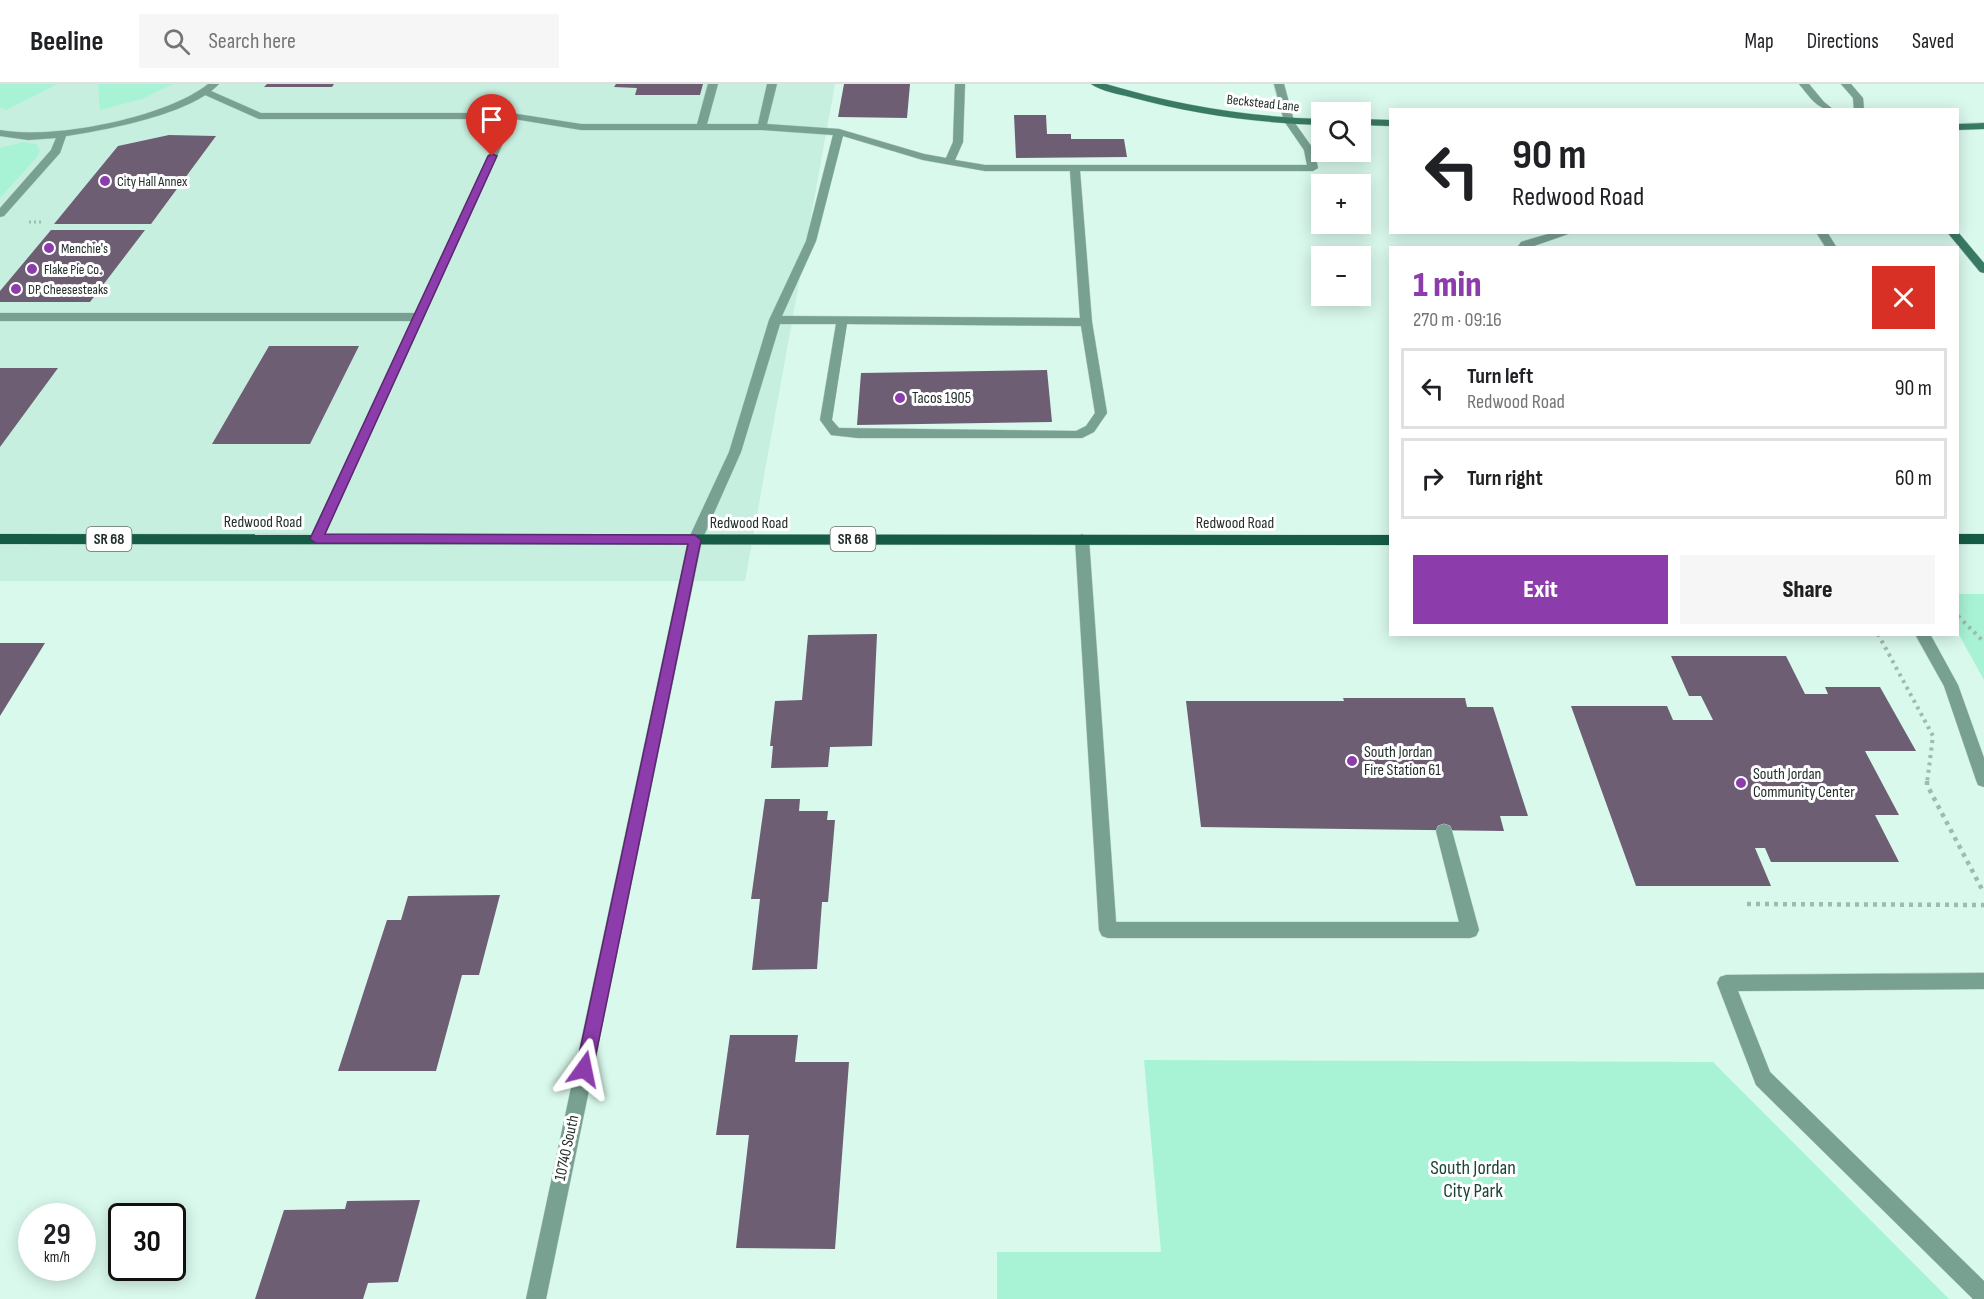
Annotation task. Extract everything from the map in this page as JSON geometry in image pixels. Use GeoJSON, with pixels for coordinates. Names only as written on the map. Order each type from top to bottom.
{"type":"FeatureCollection","features":[{"type":"Feature","properties":{"kind":"main road","name":"Redwood Road"},"geometry":{"type":"LineString","coordinates":[[0,539],[1389,540]]}},
{"type":"Feature","properties":{"kind":"main road"},"geometry":{"type":"LineString","coordinates":[[1959,539],[1984,539]]}},
{"type":"Feature","properties":{"kind":"street"},"geometry":{"type":"LineString","coordinates":[[2,136],[32,137],[105,126],[162,110],[208,93],[214,84]]}},
{"type":"Feature","properties":{"kind":"street"},"geometry":{"type":"LineString","coordinates":[[701,127],[713,84]]}},
{"type":"Feature","properties":{"kind":"street"},"geometry":{"type":"LineString","coordinates":[[762,127],[772,84]]}},
{"type":"Feature","properties":{"kind":"street"},"geometry":{"type":"LineString","coordinates":[[949,162],[958,142],[960,84]]}},
{"type":"Feature","properties":{"kind":"street","name":"Beckstead Lane"},"geometry":{"type":"LineString","coordinates":[[1096,84],[1147,99],[1211,111],[1311,122]]}},
{"type":"Feature","properties":{"kind":"street"},"geometry":{"type":"LineString","coordinates":[[208,93],[259,116],[511,116],[581,127],[762,127],[839,132],[923,157],[985,168],[1313,168],[1309,150],[1289,121],[1278,84]]}},
{"type":"Feature","properties":{"kind":"street"},"geometry":{"type":"LineString","coordinates":[[1804,84],[1827,108]]}},
{"type":"Feature","properties":{"kind":"street"},"geometry":{"type":"LineString","coordinates":[[1846,84],[1857,98],[1859,108]]}},
{"type":"Feature","properties":{"kind":"street"},"geometry":{"type":"LineString","coordinates":[[316,539],[511,116]]}},
{"type":"Feature","properties":{"kind":"street"},"geometry":{"type":"LineString","coordinates":[[1371,123],[1389,123]]}},
{"type":"Feature","properties":{"kind":"street"},"geometry":{"type":"LineString","coordinates":[[1959,127],[1984,126]]}},
{"type":"Feature","properties":{"kind":"street","name":"10740 South"},"geometry":{"type":"LineString","coordinates":[[536,1299],[695,540],[735,452],[775,320],[811,241],[839,132]]}},
{"type":"Feature","properties":{"kind":"street"},"geometry":{"type":"LineString","coordinates":[[0,214],[56,151],[62,133]]}},
{"type":"Feature","properties":{"kind":"street"},"geometry":{"type":"LineString","coordinates":[[842,321],[826,420],[836,432],[1078,435],[1089,429],[1101,413],[1086,322],[1075,168]]}},
{"type":"Feature","properties":{"kind":"street"},"geometry":{"type":"LineString","coordinates":[[1524,246],[1562,234]]}},
{"type":"Feature","properties":{"kind":"street"},"geometry":{"type":"LineString","coordinates":[[1954,234],[1984,270]]}},
{"type":"Feature","properties":{"kind":"street"},"geometry":{"type":"LineString","coordinates":[[0,317],[420,317]]}},
{"type":"Feature","properties":{"kind":"street"},"geometry":{"type":"LineString","coordinates":[[775,320],[1086,322]]}},
{"type":"Feature","properties":{"kind":"street"},"geometry":{"type":"LineString","coordinates":[[1082,539],[1108,930],[1470,930],[1444,831]]}},
{"type":"Feature","properties":{"kind":"street"},"geometry":{"type":"LineString","coordinates":[[1923,636],[1951,685],[1984,780]]}},
{"type":"Feature","properties":{"kind":"street"},"geometry":{"type":"LineString","coordinates":[[1984,981],[1726,983],[1763,1078],[1984,1295]]}},
{"type":"Feature","properties":{"kind":"path"},"geometry":{"type":"LineString","coordinates":[[1959,617],[1984,642]]}},
{"type":"Feature","properties":{"kind":"path"},"geometry":{"type":"LineString","coordinates":[[1879,636],[1933,736],[1927,786],[1984,893]]}},
{"type":"Feature","properties":{"kind":"path"},"geometry":{"type":"LineString","coordinates":[[1747,904],[1984,905]]}},
{"type":"Feature","properties":{"kind":"shaded area"},"geometry":{"type":"Polygon","coordinates":[[[0,84],[835,84],[745,581],[0,581],[0,84]]]}},
{"type":"Feature","properties":{"kind":"green space"},"geometry":{"type":"Polygon","coordinates":[[[0,84],[57,84],[6,110],[0,107],[0,84]]]}},
{"type":"Feature","properties":{"kind":"green space"},"geometry":{"type":"Polygon","coordinates":[[[98,84],[173,84],[142,99],[100,110],[98,84]]]}},
{"type":"Feature","properties":{"kind":"green space"},"geometry":{"type":"Polygon","coordinates":[[[23,142],[36,144],[40,150],[36,158],[0,198],[0,148],[23,142]]]}},
{"type":"Feature","properties":{"kind":"green space"},"geometry":{"type":"Polygon","coordinates":[[[1959,594],[1984,594],[1984,680],[1959,635],[1959,594]]]}},
{"type":"Feature","properties":{"kind":"green space","name":"South Jordan City Park"},"geometry":{"type":"Polygon","coordinates":[[[1144,1060],[1713,1062],[1949,1299],[997,1299],[997,1252],[1161,1252],[1144,1060]]]}},
{"type":"Feature","properties":{"kind":"building"},"geometry":{"type":"Polygon","coordinates":[[[267,84],[334,84],[332,87],[264,87],[267,84]]]}},
{"type":"Feature","properties":{"kind":"building"},"geometry":{"type":"Polygon","coordinates":[[[616,84],[703,84],[700,95],[635,95],[637,88],[614,87],[616,84]]]}},
{"type":"Feature","properties":{"kind":"building"},"geometry":{"type":"Polygon","coordinates":[[[844,84],[910,84],[907,118],[838,117],[844,84]]]}},
{"type":"Feature","properties":{"kind":"building"},"geometry":{"type":"Polygon","coordinates":[[[1014,115],[1046,115],[1047,134],[1071,134],[1071,139],[1124,139],[1127,157],[1016,158],[1014,115]]]}},
{"type":"Feature","properties":{"kind":"building"},"geometry":{"type":"Polygon","coordinates":[[[169,135],[216,136],[151,224],[54,224],[118,146],[169,135]]]}},
{"type":"Feature","properties":{"kind":"building"},"geometry":{"type":"Polygon","coordinates":[[[51,230],[145,230],[90,302],[0,302],[0,291],[51,230]]]}},
{"type":"Feature","properties":{"kind":"building"},"geometry":{"type":"Polygon","coordinates":[[[269,346],[359,346],[310,444],[212,444],[269,346]]]}},
{"type":"Feature","properties":{"kind":"building"},"geometry":{"type":"Polygon","coordinates":[[[0,368],[58,368],[0,447],[0,368]]]}},
{"type":"Feature","properties":{"kind":"building"},"geometry":{"type":"Polygon","coordinates":[[[1047,370],[1052,422],[857,425],[861,373],[1047,370]]]}},
{"type":"Feature","properties":{"kind":"building"},"geometry":{"type":"Polygon","coordinates":[[[877,634],[872,746],[830,747],[828,767],[771,768],[773,746],[770,746],[775,701],[802,700],[808,635],[877,634]]]}},
{"type":"Feature","properties":{"kind":"building"},"geometry":{"type":"Polygon","coordinates":[[[0,643],[45,643],[0,716],[0,643]]]}},
{"type":"Feature","properties":{"kind":"building","name":"South Jordan Community Center"},"geometry":{"type":"Polygon","coordinates":[[[1671,656],[1786,656],[1805,694],[1828,694],[1825,687],[1880,687],[1916,751],[1865,751],[1899,815],[1875,815],[1899,862],[1771,862],[1765,848],[1755,848],[1771,886],[1636,886],[1571,706],[1667,706],[1673,720],[1713,720],[1701,696],[1689,696],[1671,656]]]}},
{"type":"Feature","properties":{"kind":"building","name":"South Jordan Fire Station 61"},"geometry":{"type":"Polygon","coordinates":[[[1343,698],[1465,698],[1467,707],[1493,707],[1528,816],[1500,816],[1504,831],[1201,827],[1186,701],[1344,701],[1343,698]]]}},
{"type":"Feature","properties":{"kind":"building"},"geometry":{"type":"Polygon","coordinates":[[[765,799],[800,799],[799,811],[828,811],[827,820],[835,820],[828,902],[822,902],[817,969],[752,970],[760,899],[751,899],[765,799]]]}},
{"type":"Feature","properties":{"kind":"building"},"geometry":{"type":"Polygon","coordinates":[[[500,895],[479,975],[462,975],[436,1071],[338,1071],[387,920],[401,920],[408,896],[500,895]]]}},
{"type":"Feature","properties":{"kind":"building"},"geometry":{"type":"Polygon","coordinates":[[[730,1035],[798,1035],[795,1062],[849,1062],[835,1249],[736,1248],[749,1135],[716,1135],[730,1035]]]}},
{"type":"Feature","properties":{"kind":"building"},"geometry":{"type":"Polygon","coordinates":[[[420,1200],[398,1282],[368,1283],[363,1299],[255,1299],[284,1210],[345,1209],[347,1201],[420,1200]]]}},
{"type":"Feature","properties":{"kind":"place","name":"City Hall Annex"},"geometry":{"type":"Point","coordinates":[105,181]}},
{"type":"Feature","properties":{"kind":"place","name":"Menchie's"},"geometry":{"type":"Point","coordinates":[49,248]}},
{"type":"Feature","properties":{"kind":"place","name":"Flake Pie Co."},"geometry":{"type":"Point","coordinates":[32,269]}},
{"type":"Feature","properties":{"kind":"place","name":"DP Cheesesteaks"},"geometry":{"type":"Point","coordinates":[16,289]}},
{"type":"Feature","properties":{"kind":"place","name":"Tacos 1905"},"geometry":{"type":"Point","coordinates":[900,398]}},
{"type":"Feature","properties":{"kind":"place","name":"South Jordan Fire Station 61"},"geometry":{"type":"Point","coordinates":[1352,761]}},
{"type":"Feature","properties":{"kind":"place","name":"South Jordan Community Center"},"geometry":{"type":"Point","coordinates":[1741,783]}},
{"type":"Feature","properties":{"kind":"route"},"geometry":{"type":"LineString","coordinates":[[492,156],[420,317],[316,539],[695,540],[584,1069]]}}]}
